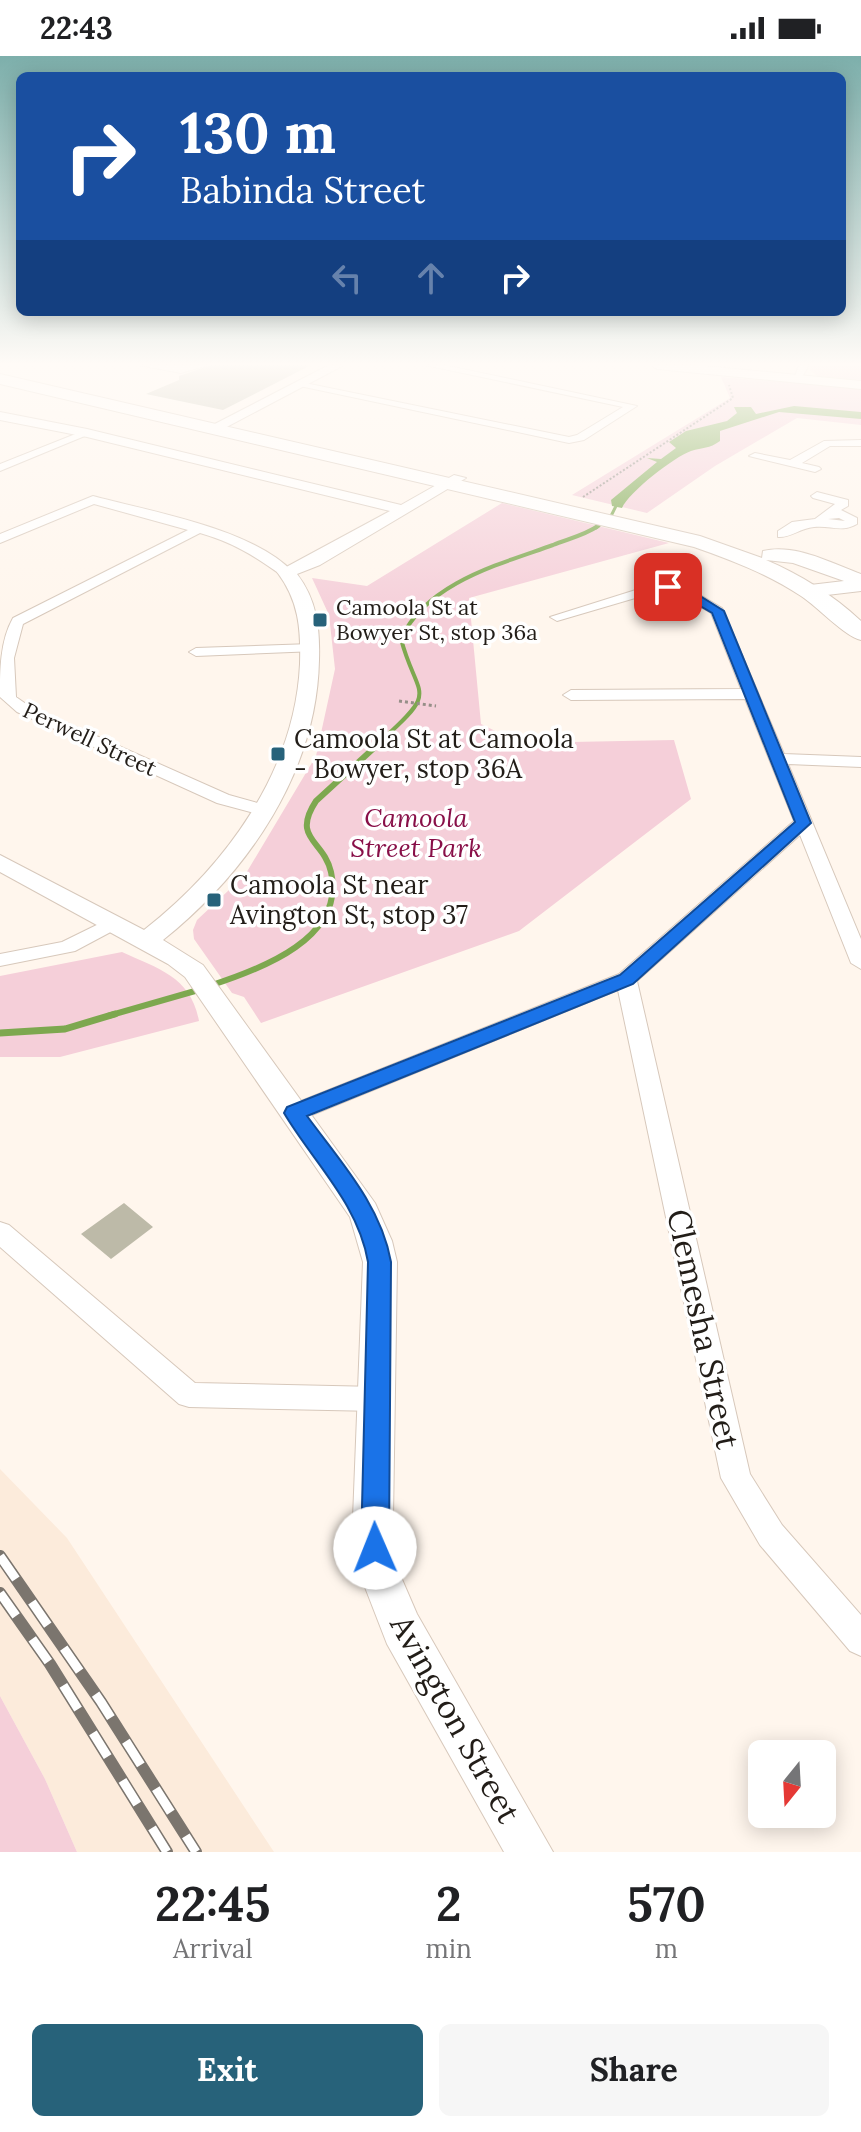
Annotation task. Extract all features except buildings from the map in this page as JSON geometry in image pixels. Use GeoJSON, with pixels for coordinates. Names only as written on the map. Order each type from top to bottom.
{"type":"FeatureCollection","features":[{"type":"Feature","properties":{"kind":"main road"},"geometry":{"type":"LineString","coordinates":[[317,449],[455,481],[588,507],[845,592]]}},
{"type":"Feature","properties":{"kind":"main road"},"geometry":{"type":"LineString","coordinates":[[624,519],[700,532],[770,555],[845,592],[861,633]]}},
{"type":"Feature","properties":{"kind":"street"},"geometry":{"type":"LineString","coordinates":[[0,468],[48,449]]}},
{"type":"Feature","properties":{"kind":"street"},"geometry":{"type":"LineString","coordinates":[[152,449],[404,510]]}},
{"type":"Feature","properties":{"kind":"street"},"geometry":{"type":"LineString","coordinates":[[792,464],[818,449]]}},
{"type":"Feature","properties":{"kind":"street"},"geometry":{"type":"LineString","coordinates":[[755,456],[815,469]]}},
{"type":"Feature","properties":{"kind":"street"},"geometry":{"type":"LineString","coordinates":[[286,572],[308,564],[455,481]]}},
{"type":"Feature","properties":{"kind":"street"},"geometry":{"type":"LineString","coordinates":[[817,496],[844,503],[834,510],[836,514]]}},
{"type":"Feature","properties":{"kind":"street"},"geometry":{"type":"LineString","coordinates":[[0,539],[93,500],[201,528],[245,544],[286,572],[308,608],[311,648],[311,686],[297,739],[262,810],[218,873],[170,923],[146,941],[0,862]]}},
{"type":"Feature","properties":{"kind":"street"},"geometry":{"type":"LineString","coordinates":[[823,522],[820,518],[823,515],[836,514],[857,523]]}},
{"type":"Feature","properties":{"kind":"street"},"geometry":{"type":"LineString","coordinates":[[782,534],[796,525],[823,522],[839,526],[857,523]]}},
{"type":"Feature","properties":{"kind":"street","name":"Perwell Street"},"geometry":{"type":"LineString","coordinates":[[201,528],[18,621],[9,633],[6,692],[12,702],[23,709],[223,799],[262,810]]}},
{"type":"Feature","properties":{"kind":"street"},"geometry":{"type":"LineString","coordinates":[[557,617],[658,587],[680,589],[717,611],[861,963]]}},
{"type":"Feature","properties":{"kind":"street"},"geometry":{"type":"LineString","coordinates":[[196,652],[311,648]]}},
{"type":"Feature","properties":{"kind":"street"},"geometry":{"type":"LineString","coordinates":[[571,695],[750,694]]}},
{"type":"Feature","properties":{"kind":"street"},"geometry":{"type":"LineString","coordinates":[[776,759],[861,762]]}},
{"type":"Feature","properties":{"kind":"street"},"geometry":{"type":"LineString","coordinates":[[294,1113],[626,979],[803,823]]}},
{"type":"Feature","properties":{"kind":"street"},"geometry":{"type":"LineString","coordinates":[[0,960],[68,947],[113,923]]}},
{"type":"Feature","properties":{"kind":"street","name":"Avington Street"},"geometry":{"type":"LineString","coordinates":[[146,941],[204,985],[364,1212],[376,1241],[380,1262],[375,1548],[390,1603],[530,1852]]}},
{"type":"Feature","properties":{"kind":"street","name":"Clemesha Street"},"geometry":{"type":"LineString","coordinates":[[626,979],[736,1478],[771,1535],[861,1640]]}},
{"type":"Feature","properties":{"kind":"street"},"geometry":{"type":"LineString","coordinates":[[0,1232],[189,1395],[377,1399]]}},
{"type":"Feature","properties":{"kind":"path"},"geometry":{"type":"LineString","coordinates":[[588,507],[665,449]]}},
{"type":"Feature","properties":{"kind":"path"},"geometry":{"type":"LineString","coordinates":[[399,701],[436,706]]}},
{"type":"Feature","properties":{"kind":"shaded area"},"geometry":{"type":"Polygon","coordinates":[[[675,449],[701,449],[664,467],[642,485],[622,508],[612,506],[611,500],[657,462],[647,458],[661,459],[675,449]]]}},
{"type":"Feature","properties":{"kind":"shaded area"},"geometry":{"type":"Polygon","coordinates":[[[0,1469],[67,1538],[274,1852],[77,1852],[45,1779],[0,1696],[0,1469]]]}},
{"type":"Feature","properties":{"kind":"green space"},"geometry":{"type":"Polygon","coordinates":[[[647,449],[744,449],[647,513],[572,495],[647,449]]]}},
{"type":"Feature","properties":{"kind":"green space","name":"Camoola Street Park"},"geometry":{"type":"Polygon","coordinates":[[[502,503],[669,543],[469,598],[481,724],[520,743],[674,740],[691,799],[519,931],[261,1023],[244,997],[232,993],[194,939],[193,930],[197,920],[245,875],[316,756],[335,669],[329,615],[312,578],[367,586],[502,503]]]}},
{"type":"Feature","properties":{"kind":"green space"},"geometry":{"type":"Polygon","coordinates":[[[122,952],[161,970],[181,984],[195,1006],[199,1021],[60,1057],[0,1057],[0,976],[122,952]]]}},
{"type":"Feature","properties":{"kind":"green space"},"geometry":{"type":"Polygon","coordinates":[[[0,1696],[45,1779],[77,1852],[0,1852],[0,1696]]]}},
{"type":"Feature","properties":{"kind":"waterway"},"geometry":{"type":"LineString","coordinates":[[596,528],[611,516],[618,502]]}},
{"type":"Feature","properties":{"kind":"waterway"},"geometry":{"type":"LineString","coordinates":[[383,739],[401,723],[418,701],[417,684],[401,639],[428,603],[466,578],[488,568],[598,526]]}},
{"type":"Feature","properties":{"kind":"waterway"},"geometry":{"type":"LineString","coordinates":[[212,985],[275,960],[313,933],[326,915],[332,895],[331,872],[308,832],[309,814],[316,801],[386,737]]}},
{"type":"Feature","properties":{"kind":"waterway"},"geometry":{"type":"LineString","coordinates":[[108,1016],[202,989]]}},
{"type":"Feature","properties":{"kind":"waterway"},"geometry":{"type":"LineString","coordinates":[[0,1033],[65,1029],[115,1014]]}},
{"type":"Feature","properties":{"kind":"railway"},"geometry":{"type":"LineString","coordinates":[[0,1556],[101,1702],[196,1852]]}},
{"type":"Feature","properties":{"kind":"railway"},"geometry":{"type":"LineString","coordinates":[[0,1593],[50,1664],[167,1852]]}},
{"type":"Feature","properties":{"kind":"place","name":"Camoola St at Bowyer St, stop 36a"},"geometry":{"type":"Point","coordinates":[320,620]}},
{"type":"Feature","properties":{"kind":"place","name":"Camoola St at Camoola - Bowyer, stop 36A"},"geometry":{"type":"Point","coordinates":[278,754]}},
{"type":"Feature","properties":{"kind":"place","name":"Camoola St near Avington St, stop 37"},"geometry":{"type":"Point","coordinates":[214,900]}},
{"type":"Feature","properties":{"kind":"route"},"geometry":{"type":"LineString","coordinates":[[375,1548],[373,1518],[380,1262],[376,1241],[364,1212],[294,1113],[626,979],[803,823],[717,611],[680,589],[668,587]]}}]}
